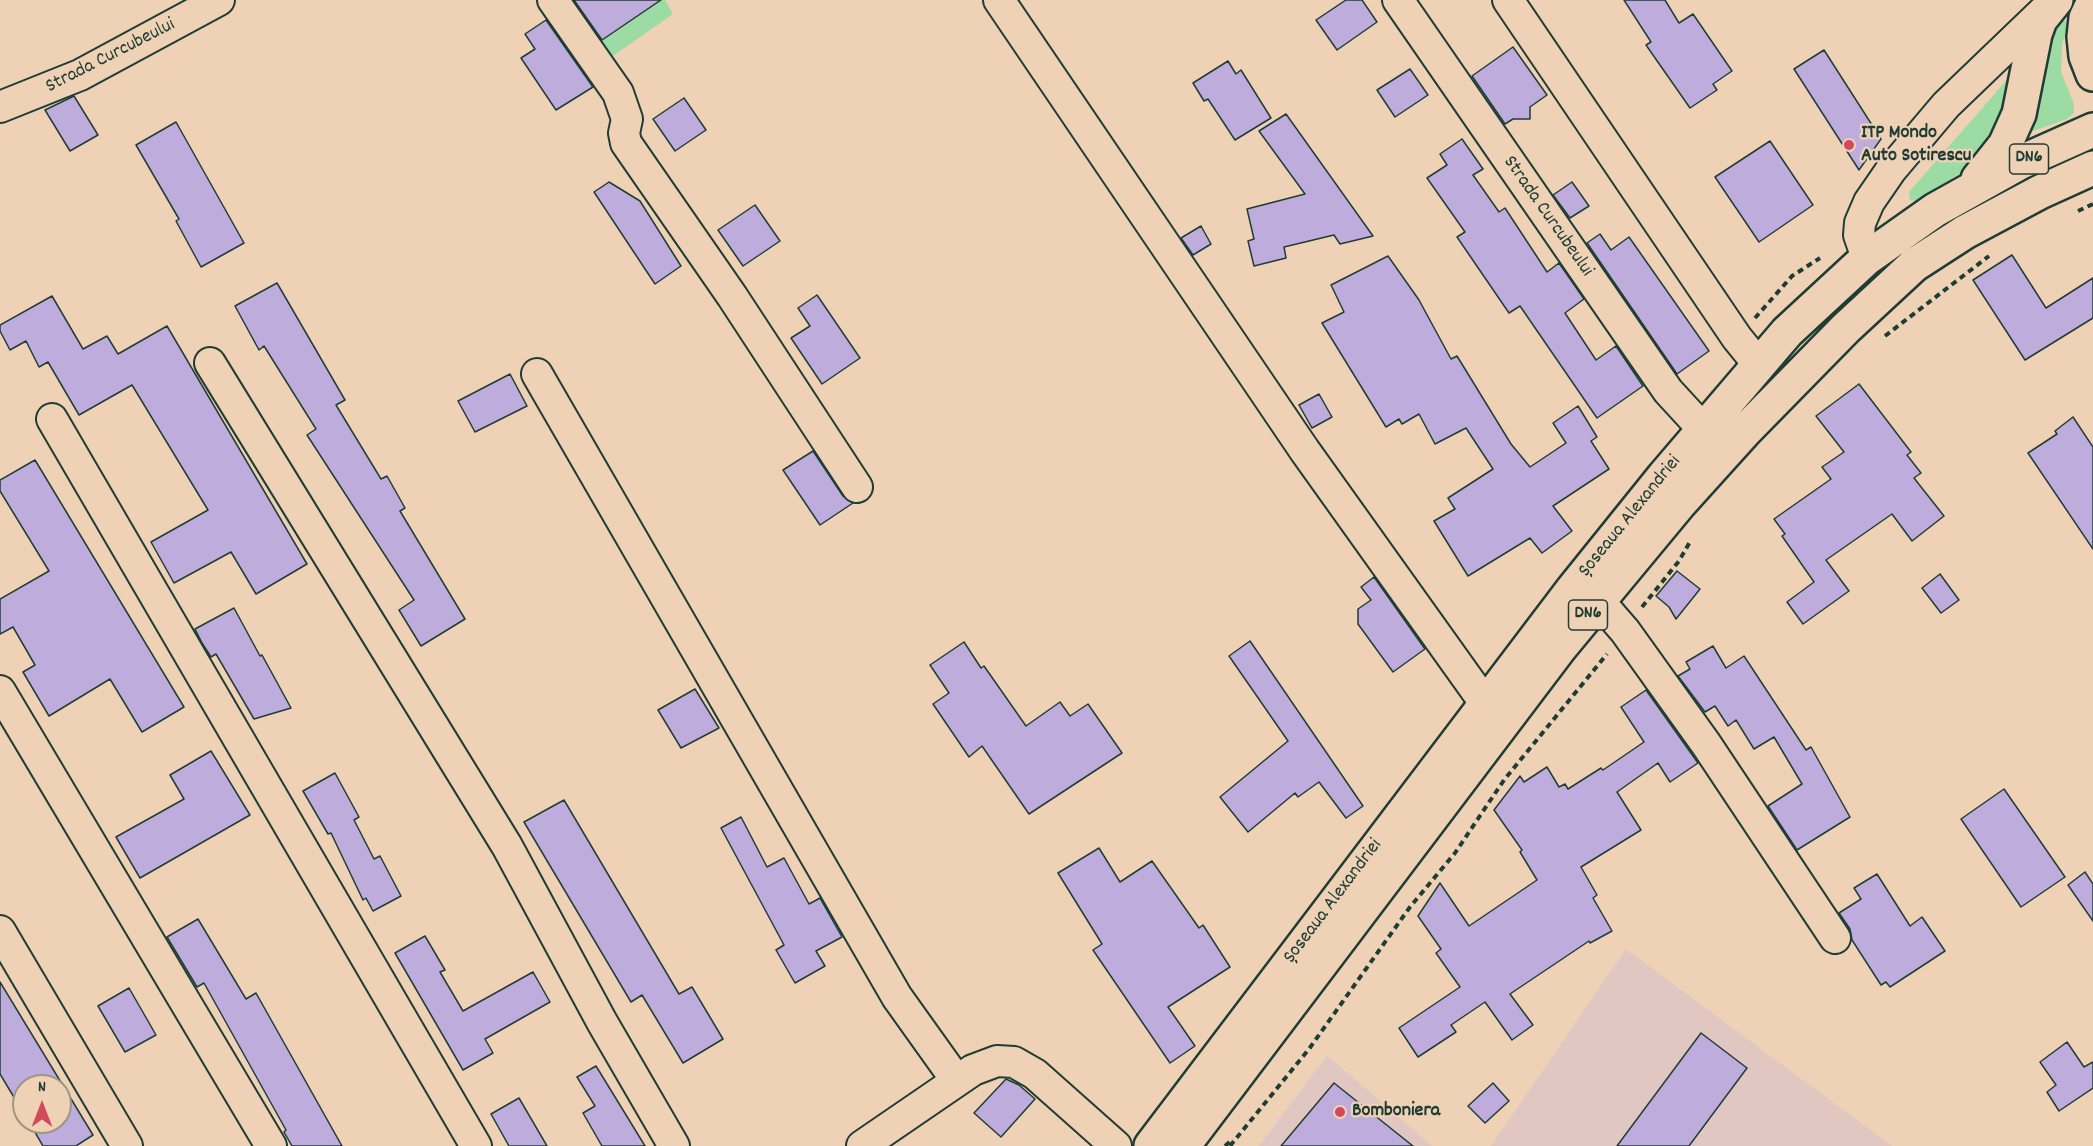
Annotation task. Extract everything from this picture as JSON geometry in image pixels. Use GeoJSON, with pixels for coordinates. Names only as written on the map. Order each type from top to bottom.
{"type":"FeatureCollection","features":[{"type":"Feature","properties":{"kind":"highway"},"geometry":{"type":"LineString","coordinates":[[1968,190],[2005,145],[2019,114],[2035,34],[2047,3]]}},
{"type":"Feature","properties":{"kind":"highway"},"geometry":{"type":"LineString","coordinates":[[2093,3],[2086,18],[2084,37],[2086,56],[2093,74]]}},
{"type":"Feature","properties":{"kind":"highway","name":"Șoseaua Alexandriei"},"geometry":{"type":"LineString","coordinates":[[1151,1146],[1580,579],[1703,429],[1759,365],[1821,299],[1868,258],[1968,190],[2019,163],[2093,130]]}},
{"type":"Feature","properties":{"kind":"highway","name":"Șoseaua Alexandriei"},"geometry":{"type":"LineString","coordinates":[[1183,1146],[1498,728],[1680,503],[1745,431],[1880,295],[1935,250],[2040,192],[2093,168]]}},
{"type":"Feature","properties":{"kind":"highway"},"geometry":{"type":"LineString","coordinates":[[2040,192],[2093,180]]}},
{"type":"Feature","properties":{"kind":"street","name":"Strada Curcubeului"},"geometry":{"type":"LineString","coordinates":[[0,107],[80,75],[219,0]]}},
{"type":"Feature","properties":{"kind":"street"},"geometry":{"type":"LineString","coordinates":[[553,0],[618,93],[627,119],[624,133],[626,143],[732,296],[857,487]]}},
{"type":"Feature","properties":{"kind":"street"},"geometry":{"type":"LineString","coordinates":[[999,0],[1305,451],[1485,703]]}},
{"type":"Feature","properties":{"kind":"street","name":"Strada Curcubeului"},"geometry":{"type":"LineString","coordinates":[[1398,0],[1668,390],[1703,429]]}},
{"type":"Feature","properties":{"kind":"street"},"geometry":{"type":"LineString","coordinates":[[1508,0],[1737,338],[1759,365]]}},
{"type":"Feature","properties":{"kind":"street"},"geometry":{"type":"LineString","coordinates":[[1868,258],[1859,236],[1860,223],[1869,202],[1891,170],[1984,65],[2047,3]]}},
{"type":"Feature","properties":{"kind":"street"},"geometry":{"type":"LineString","coordinates":[[210,363],[507,846],[602,1022],[674,1146]]}},
{"type":"Feature","properties":{"kind":"street"},"geometry":{"type":"LineString","coordinates":[[537,374],[897,997],[957,1081]]}},
{"type":"Feature","properties":{"kind":"street"},"geometry":{"type":"LineString","coordinates":[[52,419],[476,1146]]}},
{"type":"Feature","properties":{"kind":"street"},"geometry":{"type":"LineString","coordinates":[[1599,602],[1624,631],[1706,744],[1834,938]]}},
{"type":"Feature","properties":{"kind":"street"},"geometry":{"type":"LineString","coordinates":[[0,691],[271,1146]]}},
{"type":"Feature","properties":{"kind":"street"},"geometry":{"type":"LineString","coordinates":[[0,931],[128,1146]]}},
{"type":"Feature","properties":{"kind":"street"},"geometry":{"type":"LineString","coordinates":[[862,1146],[957,1081],[986,1063],[997,1061],[1025,1066],[1116,1146]]}},
{"type":"Feature","properties":{"kind":"path"},"geometry":{"type":"LineString","coordinates":[[1225,1146],[1240,1133]]}},
{"type":"Feature","properties":{"kind":"shaded area"},"geometry":{"type":"Polygon","coordinates":[[[1626,949],[1892,1146],[1491,1146],[1626,949]]]}},
{"type":"Feature","properties":{"kind":"shaded area"},"geometry":{"type":"Polygon","coordinates":[[[1327,1055],[1432,1146],[1259,1146],[1327,1055]]]}},
{"type":"Feature","properties":{"kind":"green space"},"geometry":{"type":"Polygon","coordinates":[[[563,0],[577,0],[604,39],[651,7],[656,0],[665,0],[673,14],[610,58],[563,0]]]}},
{"type":"Feature","properties":{"kind":"green space"},"geometry":{"type":"Polygon","coordinates":[[[2062,17],[2068,25],[2062,45],[2061,72],[2074,104],[2074,113],[2067,119],[2028,133],[2048,33],[2062,17]]]}},
{"type":"Feature","properties":{"kind":"green space"},"geometry":{"type":"Polygon","coordinates":[[[2011,75],[2011,105],[1978,162],[1916,201],[1910,200],[1909,192],[2011,75]]]}},
{"type":"Feature","properties":{"kind":"building"},"geometry":{"type":"Polygon","coordinates":[[[574,0],[661,0],[602,40],[574,0]]]}},
{"type":"Feature","properties":{"kind":"building"},"geometry":{"type":"Polygon","coordinates":[[[1346,0],[1362,0],[1377,22],[1337,50],[1316,20],[1346,0]]]}},
{"type":"Feature","properties":{"kind":"building"},"geometry":{"type":"Polygon","coordinates":[[[1624,0],[1665,0],[1679,23],[1693,14],[1732,71],[1713,84],[1717,90],[1690,108],[1646,45],[1651,42],[1624,0]]]}},
{"type":"Feature","properties":{"kind":"building"},"geometry":{"type":"Polygon","coordinates":[[[546,20],[593,87],[556,110],[521,58],[535,49],[525,34],[546,20]]]}},
{"type":"Feature","properties":{"kind":"building"},"geometry":{"type":"Polygon","coordinates":[[[1513,47],[1547,95],[1530,107],[1530,119],[1513,119],[1505,124],[1472,76],[1513,47]]]}},
{"type":"Feature","properties":{"kind":"building"},"geometry":{"type":"Polygon","coordinates":[[[1824,50],[1881,139],[1859,170],[1794,69],[1824,50]]]}},
{"type":"Feature","properties":{"kind":"building"},"geometry":{"type":"Polygon","coordinates":[[[1228,61],[1236,74],[1241,70],[1271,118],[1235,140],[1208,99],[1204,101],[1193,83],[1228,61]]]}},
{"type":"Feature","properties":{"kind":"building"},"geometry":{"type":"Polygon","coordinates":[[[1410,69],[1428,95],[1395,117],[1377,90],[1410,69]]]}},
{"type":"Feature","properties":{"kind":"building"},"geometry":{"type":"Polygon","coordinates":[[[74,96],[98,135],[70,151],[45,110],[74,96]]]}},
{"type":"Feature","properties":{"kind":"building"},"geometry":{"type":"Polygon","coordinates":[[[684,98],[706,130],[675,151],[653,119],[684,98]]]}},
{"type":"Feature","properties":{"kind":"building"},"geometry":{"type":"Polygon","coordinates":[[[1286,114],[1373,236],[1340,244],[1334,235],[1284,247],[1286,258],[1254,266],[1248,241],[1254,239],[1247,209],[1305,194],[1259,131],[1286,114]]]}},
{"type":"Feature","properties":{"kind":"building"},"geometry":{"type":"Polygon","coordinates":[[[176,122],[244,243],[201,267],[176,221],[179,219],[136,145],[176,122]]]}},
{"type":"Feature","properties":{"kind":"building"},"geometry":{"type":"Polygon","coordinates":[[[1462,139],[1483,169],[1473,175],[1499,212],[1505,208],[1547,272],[1559,263],[1584,299],[1565,313],[1596,360],[1616,346],[1643,386],[1597,418],[1520,306],[1509,313],[1457,237],[1465,232],[1427,178],[1447,165],[1440,154],[1462,139]]]}},
{"type":"Feature","properties":{"kind":"building"},"geometry":{"type":"Polygon","coordinates":[[[1770,141],[1813,205],[1759,242],[1715,177],[1770,141]]]}},
{"type":"Feature","properties":{"kind":"building"},"geometry":{"type":"Polygon","coordinates":[[[609,182],[640,201],[681,266],[655,284],[594,192],[609,182]]]}},
{"type":"Feature","properties":{"kind":"building"},"geometry":{"type":"Polygon","coordinates":[[[1572,182],[1589,206],[1570,218],[1553,195],[1572,182]]]}},
{"type":"Feature","properties":{"kind":"building"},"geometry":{"type":"Polygon","coordinates":[[[755,205],[780,241],[743,266],[718,230],[755,205]]]}},
{"type":"Feature","properties":{"kind":"building"},"geometry":{"type":"Polygon","coordinates":[[[1201,226],[1211,244],[1193,255],[1181,238],[1201,226]]]}},
{"type":"Feature","properties":{"kind":"building"},"geometry":{"type":"Polygon","coordinates":[[[1600,234],[1611,250],[1629,237],[1709,351],[1677,374],[1587,243],[1600,234]]]}},
{"type":"Feature","properties":{"kind":"building"},"geometry":{"type":"Polygon","coordinates":[[[2012,255],[2046,308],[2093,278],[2093,318],[2025,360],[1973,280],[2012,255]]]}},
{"type":"Feature","properties":{"kind":"building"},"geometry":{"type":"Polygon","coordinates":[[[1388,256],[1419,300],[1451,359],[1457,356],[1511,444],[1530,467],[1566,443],[1553,423],[1578,406],[1597,437],[1591,441],[1609,469],[1553,506],[1572,531],[1542,553],[1530,538],[1468,576],[1434,521],[1455,509],[1448,498],[1493,469],[1466,428],[1435,444],[1419,414],[1402,424],[1399,419],[1386,427],[1322,323],[1344,312],[1331,285],[1388,256]]]}},
{"type":"Feature","properties":{"kind":"building"},"geometry":{"type":"Polygon","coordinates":[[[277,283],[345,400],[336,405],[381,479],[387,476],[405,508],[400,511],[465,619],[421,646],[399,610],[414,600],[307,435],[316,429],[264,346],[259,350],[235,306],[277,283]]]}},
{"type":"Feature","properties":{"kind":"building"},"geometry":{"type":"Polygon","coordinates":[[[817,295],[860,358],[822,384],[791,338],[810,326],[798,308],[817,295]]]}},
{"type":"Feature","properties":{"kind":"building"},"geometry":{"type":"Polygon","coordinates":[[[52,296],[83,349],[107,336],[118,354],[167,326],[307,564],[256,594],[231,552],[174,583],[151,542],[208,510],[132,385],[79,415],[48,362],[39,367],[26,341],[10,350],[0,331],[0,325],[52,296]]]}},
{"type":"Feature","properties":{"kind":"building"},"geometry":{"type":"Polygon","coordinates":[[[510,374],[527,406],[475,432],[458,401],[510,374]]]}},
{"type":"Feature","properties":{"kind":"building"},"geometry":{"type":"Polygon","coordinates":[[[1859,384],[1911,452],[1907,455],[1921,473],[1914,478],[1944,516],[1912,541],[1892,514],[1826,560],[1849,591],[1803,624],[1787,602],[1814,582],[1782,536],[1785,534],[1774,519],[1831,479],[1822,467],[1844,452],[1816,416],[1859,384]]]}},
{"type":"Feature","properties":{"kind":"building"},"geometry":{"type":"Polygon","coordinates":[[[1319,394],[1332,417],[1312,428],[1299,405],[1319,394]]]}},
{"type":"Feature","properties":{"kind":"building"},"geometry":{"type":"Polygon","coordinates":[[[2073,417],[2093,447],[2093,549],[2028,453],[2057,434],[2055,431],[2073,417]]]}},
{"type":"Feature","properties":{"kind":"building"},"geometry":{"type":"Polygon","coordinates":[[[813,451],[843,496],[853,503],[820,525],[783,470],[813,451]]]}},
{"type":"Feature","properties":{"kind":"building"},"geometry":{"type":"Polygon","coordinates":[[[35,460],[184,707],[142,732],[110,679],[49,716],[23,672],[35,665],[13,627],[0,634],[0,599],[49,571],[0,491],[0,480],[35,460]]]}},
{"type":"Feature","properties":{"kind":"building"},"geometry":{"type":"Polygon","coordinates":[[[1677,571],[1700,589],[1676,619],[1669,607],[1656,596],[1677,571]]]}},
{"type":"Feature","properties":{"kind":"building"},"geometry":{"type":"Polygon","coordinates":[[[1940,574],[1959,600],[1941,613],[1922,588],[1940,574]]]}},
{"type":"Feature","properties":{"kind":"building"},"geometry":{"type":"Polygon","coordinates":[[[1374,577],[1425,649],[1393,672],[1358,624],[1358,609],[1371,600],[1361,587],[1374,577]]]}},
{"type":"Feature","properties":{"kind":"building"},"geometry":{"type":"Polygon","coordinates":[[[234,608],[291,708],[254,719],[216,654],[211,657],[202,643],[195,629],[234,608]]]}},
{"type":"Feature","properties":{"kind":"building"},"geometry":{"type":"Polygon","coordinates":[[[1250,641],[1363,806],[1346,818],[1319,782],[1298,797],[1295,793],[1248,832],[1220,797],[1288,741],[1229,656],[1250,641]]]}},
{"type":"Feature","properties":{"kind":"building"},"geometry":{"type":"Polygon","coordinates":[[[964,642],[981,668],[984,666],[1026,726],[1060,702],[1070,716],[1088,704],[1122,753],[1029,814],[982,746],[969,757],[933,704],[949,693],[930,665],[964,642]]]}},
{"type":"Feature","properties":{"kind":"building"},"geometry":{"type":"Polygon","coordinates":[[[1713,646],[1726,668],[1744,656],[1806,750],[1811,747],[1850,817],[1797,850],[1768,806],[1802,784],[1774,737],[1754,749],[1736,720],[1728,726],[1715,706],[1705,712],[1678,676],[1690,669],[1686,662],[1713,646]]]}},
{"type":"Feature","properties":{"kind":"building"},"geometry":{"type":"Polygon","coordinates":[[[695,689],[719,728],[681,748],[658,710],[695,689]]]}},
{"type":"Feature","properties":{"kind":"building"},"geometry":{"type":"Polygon","coordinates":[[[1646,690],[1698,763],[1670,782],[1658,763],[1617,792],[1641,830],[1581,867],[1597,895],[1593,898],[1612,931],[1590,943],[1589,941],[1510,994],[1533,1025],[1512,1040],[1485,1002],[1451,1025],[1456,1032],[1418,1057],[1399,1028],[1460,987],[1436,953],[1441,949],[1418,916],[1440,883],[1469,926],[1537,880],[1520,852],[1522,850],[1494,810],[1520,776],[1524,782],[1547,767],[1559,787],[1565,784],[1568,789],[1601,768],[1603,770],[1644,742],[1621,707],[1646,690]]]}},
{"type":"Feature","properties":{"kind":"building"},"geometry":{"type":"Polygon","coordinates":[[[211,751],[250,815],[140,878],[116,837],[184,799],[170,775],[211,751]]]}},
{"type":"Feature","properties":{"kind":"building"},"geometry":{"type":"Polygon","coordinates":[[[335,773],[359,817],[354,820],[374,859],[380,856],[401,896],[373,911],[366,898],[363,900],[331,833],[328,834],[303,791],[335,773]]]}},
{"type":"Feature","properties":{"kind":"building"},"geometry":{"type":"Polygon","coordinates":[[[2004,789],[2065,877],[2021,907],[1961,819],[2004,789]]]}},
{"type":"Feature","properties":{"kind":"building"},"geometry":{"type":"Polygon","coordinates":[[[564,800],[679,994],[692,987],[723,1039],[683,1063],[642,995],[631,1002],[524,822],[564,800]]]}},
{"type":"Feature","properties":{"kind":"building"},"geometry":{"type":"Polygon","coordinates":[[[741,817],[767,867],[784,858],[809,904],[820,898],[842,937],[816,951],[825,966],[795,983],[776,950],[784,945],[721,828],[741,817]]]}},
{"type":"Feature","properties":{"kind":"building"},"geometry":{"type":"Polygon","coordinates":[[[1099,848],[1120,882],[1152,861],[1199,928],[1203,925],[1230,967],[1168,1007],[1195,1046],[1170,1063],[1093,950],[1102,944],[1058,873],[1099,848]]]}},
{"type":"Feature","properties":{"kind":"building"},"geometry":{"type":"Polygon","coordinates":[[[2085,872],[2093,884],[2093,921],[2068,885],[2085,872]]]}},
{"type":"Feature","properties":{"kind":"building"},"geometry":{"type":"Polygon","coordinates":[[[1877,874],[1910,926],[1922,917],[1945,951],[1890,987],[1886,982],[1881,985],[1852,940],[1850,929],[1839,913],[1861,899],[1854,888],[1877,874]]]}},
{"type":"Feature","properties":{"kind":"building"},"geometry":{"type":"Polygon","coordinates":[[[198,919],[246,999],[256,993],[342,1146],[292,1146],[284,1132],[286,1130],[204,983],[197,987],[167,937],[198,919]]]}},
{"type":"Feature","properties":{"kind":"building"},"geometry":{"type":"Polygon","coordinates":[[[425,936],[445,970],[440,972],[463,1011],[533,972],[550,1002],[485,1039],[493,1053],[463,1070],[395,953],[425,936]]]}},
{"type":"Feature","properties":{"kind":"building"},"geometry":{"type":"Polygon","coordinates":[[[0,982],[56,1074],[12,1074],[12,1094],[0,1074],[0,982]]]}},
{"type":"Feature","properties":{"kind":"building"},"geometry":{"type":"Polygon","coordinates":[[[129,988],[156,1035],[125,1052],[98,1006],[129,988]]]}},
{"type":"Feature","properties":{"kind":"building"},"geometry":{"type":"Polygon","coordinates":[[[1701,1033],[1747,1068],[1689,1146],[1617,1146],[1701,1033]]]}},
{"type":"Feature","properties":{"kind":"building"},"geometry":{"type":"Polygon","coordinates":[[[2067,1042],[2084,1067],[2093,1062],[2093,1088],[2059,1111],[2047,1092],[2056,1085],[2040,1062],[2067,1042]]]}},
{"type":"Feature","properties":{"kind":"building"},"geometry":{"type":"Polygon","coordinates":[[[596,1066],[645,1146],[602,1146],[583,1113],[595,1106],[577,1077],[596,1066]]]}},
{"type":"Feature","properties":{"kind":"building"},"geometry":{"type":"Polygon","coordinates":[[[1006,1079],[1019,1085],[1035,1099],[1001,1137],[974,1113],[1006,1079]]]}},
{"type":"Feature","properties":{"kind":"building","name":"Bomboniera"},"geometry":{"type":"Polygon","coordinates":[[[1334,1083],[1413,1146],[1281,1146],[1334,1083]]]}},
{"type":"Feature","properties":{"kind":"building"},"geometry":{"type":"Polygon","coordinates":[[[1493,1083],[1509,1101],[1485,1123],[1468,1106],[1493,1083]]]}},
{"type":"Feature","properties":{"kind":"building"},"geometry":{"type":"Polygon","coordinates":[[[519,1098],[547,1146],[509,1146],[491,1114],[519,1098]]]}},
{"type":"Feature","properties":{"kind":"building"},"geometry":{"type":"Polygon","coordinates":[[[72,1100],[93,1135],[76,1146],[43,1146],[36,1134],[72,1134],[72,1100]]]}},
{"type":"Feature","properties":{"kind":"place","name":"ITP Mondo Auto Sotirescu"},"geometry":{"type":"Point","coordinates":[1849,145]}},
{"type":"Feature","properties":{"kind":"place","name":"Bomboniera"},"geometry":{"type":"Point","coordinates":[1340,1112]}}]}
